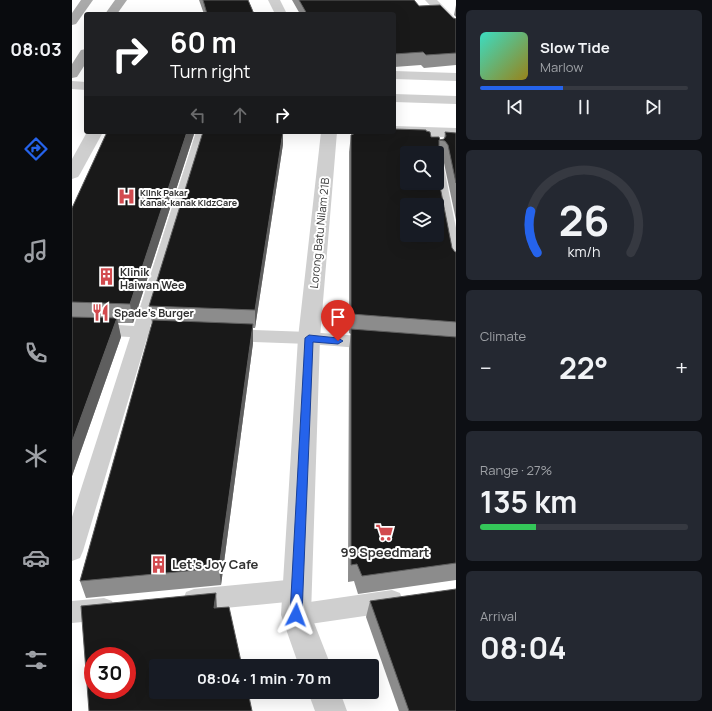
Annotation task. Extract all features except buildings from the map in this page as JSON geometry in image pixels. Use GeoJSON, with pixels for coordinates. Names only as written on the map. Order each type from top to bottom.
{"type":"FeatureCollection","features":[{"type":"Feature","properties":{"kind":"main road"},"geometry":{"type":"LineString","coordinates":[[72,21],[87,0]]}},
{"type":"Feature","properties":{"kind":"main road"},"geometry":{"type":"LineString","coordinates":[[112,12],[121,0]]}},
{"type":"Feature","properties":{"kind":"main road"},"geometry":{"type":"LineString","coordinates":[[72,74],[84,56]]}},
{"type":"Feature","properties":{"kind":"street"},"geometry":{"type":"LineString","coordinates":[[274,0],[281,12]]}},
{"type":"Feature","properties":{"kind":"street"},"geometry":{"type":"LineString","coordinates":[[432,0],[456,26]]}},
{"type":"Feature","properties":{"kind":"street"},"geometry":{"type":"LineString","coordinates":[[396,75],[456,77]]}},
{"type":"Feature","properties":{"kind":"street"},"geometry":{"type":"LineString","coordinates":[[72,85],[84,86]]}},
{"type":"Feature","properties":{"kind":"street"},"geometry":{"type":"LineString","coordinates":[[396,98],[456,100]]}},
{"type":"Feature","properties":{"kind":"street"},"geometry":{"type":"LineString","coordinates":[[396,131],[433,139],[456,133]]}},
{"type":"Feature","properties":{"kind":"street"},"geometry":{"type":"LineString","coordinates":[[72,174],[94,134]]}},
{"type":"Feature","properties":{"kind":"street","name":"Lorong Batu Nilam 21B"},"geometry":{"type":"LineString","coordinates":[[313,659],[296,603],[309,338],[329,134]]}},
{"type":"Feature","properties":{"kind":"street"},"geometry":{"type":"LineString","coordinates":[[327,699],[331,711]]}},
{"type":"Feature","properties":{"kind":"lane"},"geometry":{"type":"LineString","coordinates":[[72,551],[201,134]]}},
{"type":"Feature","properties":{"kind":"lane"},"geometry":{"type":"LineString","coordinates":[[442,190],[456,266]]}},
{"type":"Feature","properties":{"kind":"lane"},"geometry":{"type":"LineString","coordinates":[[72,328],[162,333]]}},
{"type":"Feature","properties":{"kind":"lane"},"geometry":{"type":"LineString","coordinates":[[216,335],[309,338],[386,344]]}},
{"type":"Feature","properties":{"kind":"lane"},"geometry":{"type":"LineString","coordinates":[[173,602],[296,603],[410,598]]}},
{"type":"Feature","properties":{"kind":"lane"},"geometry":{"type":"LineString","coordinates":[[72,612],[126,606]]}},
{"type":"Feature","properties":{"kind":"place","name":"Klink Pakar Kanak-kanak KidzCare"},"geometry":{"type":"Point","coordinates":[127,197]}},
{"type":"Feature","properties":{"kind":"place","name":"Klinik Haiwan Wee"},"geometry":{"type":"Point","coordinates":[107,277]}},
{"type":"Feature","properties":{"kind":"place","name":"Spade's Burger"},"geometry":{"type":"Point","coordinates":[101,312]}},
{"type":"Feature","properties":{"kind":"place","name":"99 Speedmart"},"geometry":{"type":"Point","coordinates":[385,533]}},
{"type":"Feature","properties":{"kind":"place","name":"Let's Joy Cafe"},"geometry":{"type":"Point","coordinates":[159,564]}},
{"type":"Feature","properties":{"kind":"route"},"geometry":{"type":"LineString","coordinates":[[296,615],[309,338],[338,341]]}}]}
